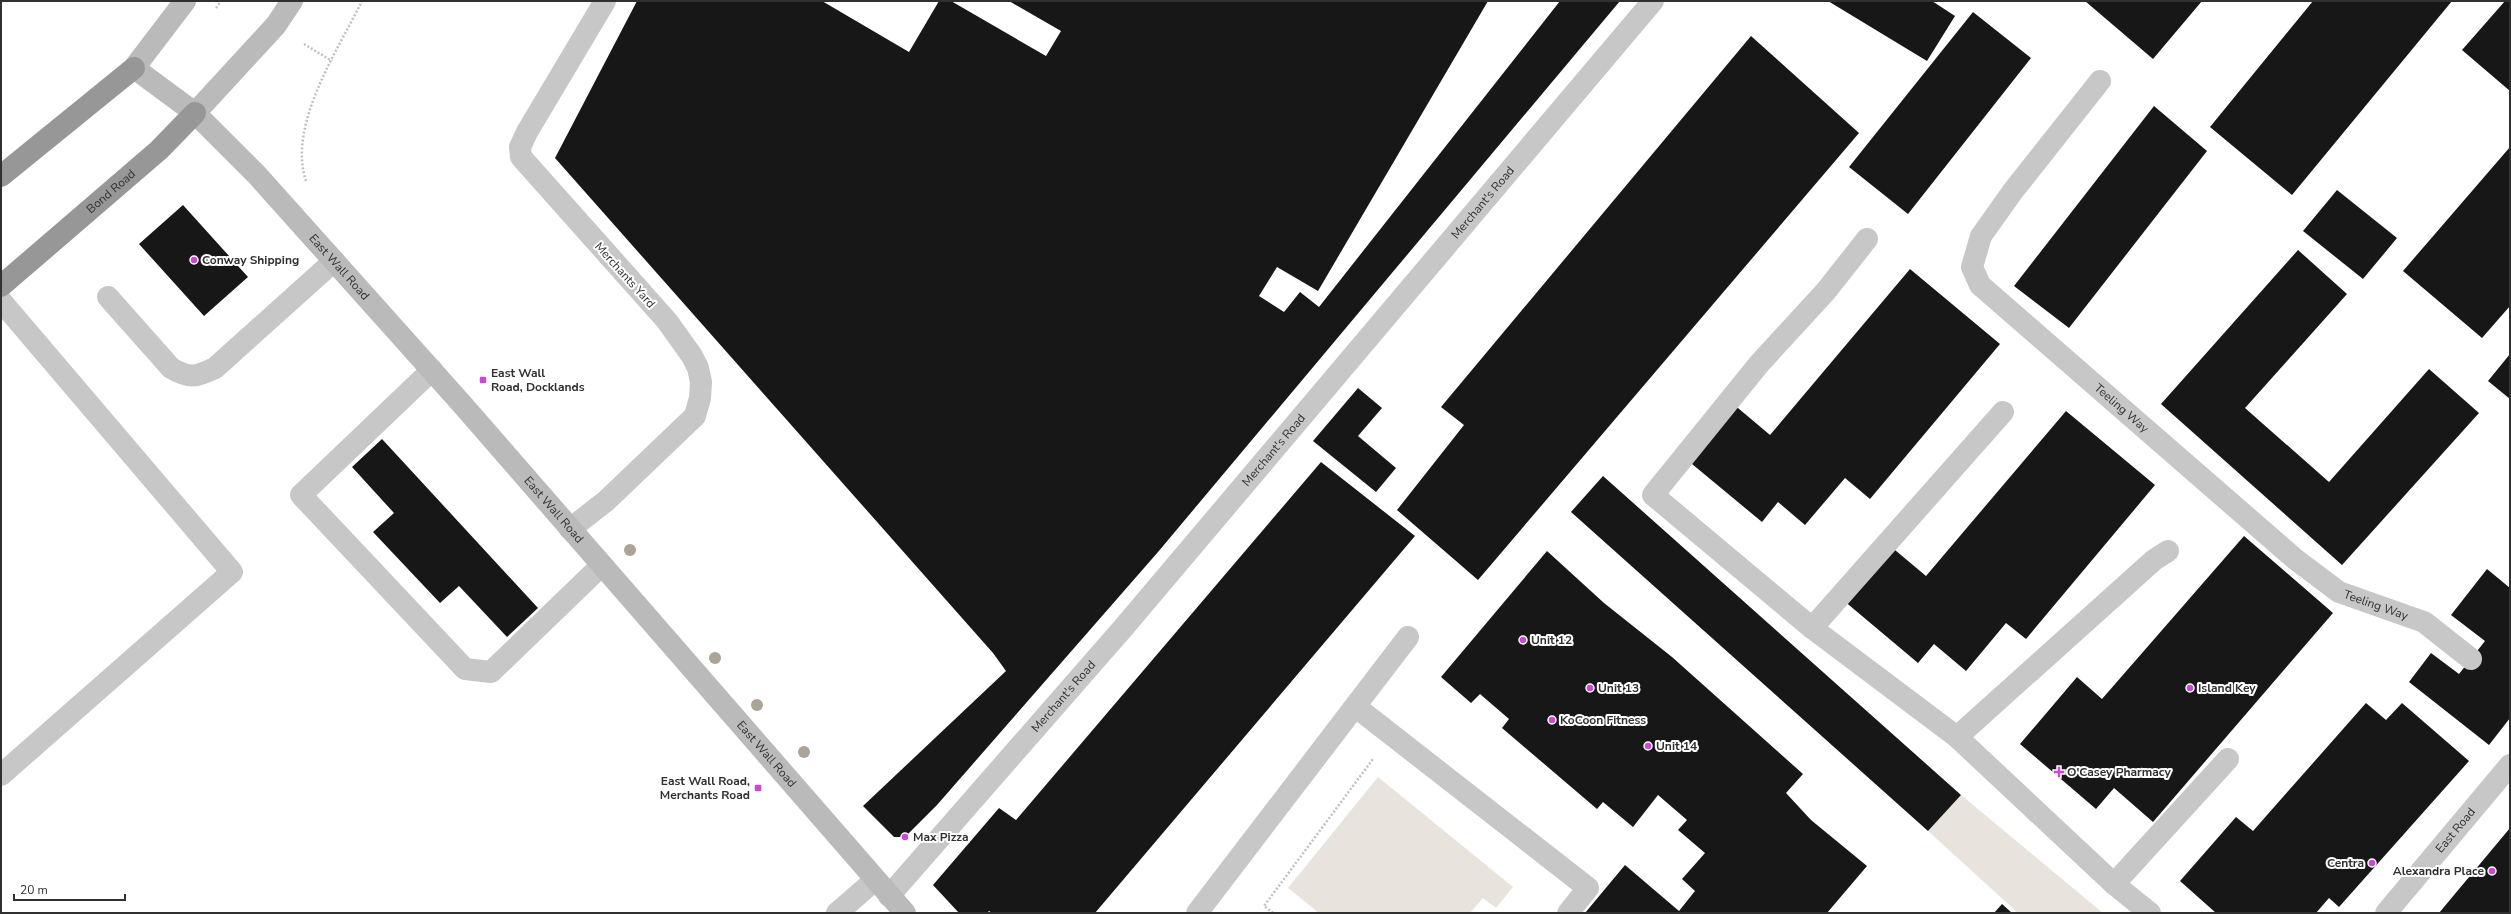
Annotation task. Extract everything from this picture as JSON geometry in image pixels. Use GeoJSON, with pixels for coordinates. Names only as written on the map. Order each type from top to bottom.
{"type":"FeatureCollection","features":[{"type":"Feature","properties":{"kind":"highway"},"geometry":{"type":"LineString","coordinates":[[1,176],[134,68]]}},
{"type":"Feature","properties":{"kind":"highway","name":"Bond Road"},"geometry":{"type":"LineString","coordinates":[[23,266],[159,150],[195,113]]}},
{"type":"Feature","properties":{"kind":"highway"},"geometry":{"type":"LineString","coordinates":[[1,286],[23,266]]}},
{"type":"Feature","properties":{"kind":"highway"},"geometry":{"type":"LineString","coordinates":[[1,293],[23,266]]}},
{"type":"Feature","properties":{"kind":"main road"},"geometry":{"type":"LineString","coordinates":[[134,68],[185,1]]}},
{"type":"Feature","properties":{"kind":"main road"},"geometry":{"type":"LineString","coordinates":[[195,113],[276,25],[292,1]]}},
{"type":"Feature","properties":{"kind":"main road","name":"East Wall Road"},"geometry":{"type":"LineString","coordinates":[[134,68],[195,113],[257,175],[432,370],[905,913]]}},
{"type":"Feature","properties":{"kind":"street","name":"Merchants Yard"},"geometry":{"type":"LineString","coordinates":[[570,529],[606,501],[695,416],[700,398],[698,368],[667,321],[521,157],[520,147],[527,132],[605,1]]}},
{"type":"Feature","properties":{"kind":"street","name":"Merchant's Road"},"geometry":{"type":"LineString","coordinates":[[889,896],[1124,627],[1654,1]]}},
{"type":"Feature","properties":{"kind":"street","name":"Teeling Way"},"geometry":{"type":"LineString","coordinates":[[2100,81],[2013,191],[1982,236],[1972,267],[1980,285],[2295,559],[2339,592],[2424,622],[2471,659]]}},
{"type":"Feature","properties":{"kind":"street"},"geometry":{"type":"LineString","coordinates":[[1867,239],[1826,291],[1759,364],[1653,495],[1812,628],[1957,737],[2114,884],[2150,913]]}},
{"type":"Feature","properties":{"kind":"street"},"geometry":{"type":"LineString","coordinates":[[108,297],[171,368],[184,375],[197,376],[215,368],[334,261]]}},
{"type":"Feature","properties":{"kind":"street"},"geometry":{"type":"LineString","coordinates":[[1,301],[232,572],[1,775]]}},
{"type":"Feature","properties":{"kind":"street"},"geometry":{"type":"LineString","coordinates":[[432,370],[301,495],[465,669],[491,672],[602,565]]}},
{"type":"Feature","properties":{"kind":"street"},"geometry":{"type":"LineString","coordinates":[[1812,628],[2003,412]]}},
{"type":"Feature","properties":{"kind":"street"},"geometry":{"type":"LineString","coordinates":[[1957,737],[2154,560],[2168,551]]}},
{"type":"Feature","properties":{"kind":"street"},"geometry":{"type":"LineString","coordinates":[[1197,913],[1356,707],[1408,637]]}},
{"type":"Feature","properties":{"kind":"street"},"geometry":{"type":"LineString","coordinates":[[1356,707],[1588,888],[1568,913]]}},
{"type":"Feature","properties":{"kind":"street"},"geometry":{"type":"LineString","coordinates":[[2114,884],[2228,759]]}},
{"type":"Feature","properties":{"kind":"street","name":"East Road"},"geometry":{"type":"LineString","coordinates":[[2386,913],[2509,770]]}},
{"type":"Feature","properties":{"kind":"street"},"geometry":{"type":"LineString","coordinates":[[837,913],[875,880]]}},
{"type":"Feature","properties":{"kind":"path"},"geometry":{"type":"LineString","coordinates":[[308,187],[303,173],[301,152],[303,129],[310,107],[362,1]]}},
{"type":"Feature","properties":{"kind":"path"},"geometry":{"type":"LineString","coordinates":[[304,44],[332,61]]}},
{"type":"Feature","properties":{"kind":"path"},"geometry":{"type":"LineString","coordinates":[[1273,913],[1264,906],[1374,759],[1380,764]]}},
{"type":"Feature","properties":{"kind":"shaded area"},"geometry":{"type":"Polygon","coordinates":[[[1378,777],[1513,887],[1496,908],[1483,898],[1470,913],[1319,913],[1288,888],[1378,777]]]}},
{"type":"Feature","properties":{"kind":"shaded area"},"geometry":{"type":"Polygon","coordinates":[[[1961,795],[2103,913],[2018,913],[1928,831],[1961,795]]]}},
{"type":"Feature","properties":{"kind":"building"},"geometry":{"type":"Polygon","coordinates":[[[637,1],[822,1],[909,52],[939,1],[951,1],[1046,56],[1061,31],[1009,1],[1488,1],[1318,291],[1277,267],[1259,296],[1284,312],[1300,292],[1319,307],[1560,1],[1620,1],[1158,552],[937,805],[905,837],[894,837],[863,806],[1006,671],[993,653],[555,158],[637,1]]]}},
{"type":"Feature","properties":{"kind":"building"},"geometry":{"type":"Polygon","coordinates":[[[1828,1],[1932,1],[1955,16],[1927,61],[1828,1]]]}},
{"type":"Feature","properties":{"kind":"building"},"geometry":{"type":"Polygon","coordinates":[[[2085,1],[2202,1],[2153,59],[2085,1]]]}},
{"type":"Feature","properties":{"kind":"building"},"geometry":{"type":"Polygon","coordinates":[[[2313,1],[2452,1],[2292,195],[2210,127],[2313,1]]]}},
{"type":"Feature","properties":{"kind":"building"},"geometry":{"type":"Polygon","coordinates":[[[2505,1],[2510,1],[2510,91],[2462,50],[2505,1]]]}},
{"type":"Feature","properties":{"kind":"building"},"geometry":{"type":"Polygon","coordinates":[[[1973,12],[2031,58],[1908,214],[1849,167],[1973,12]]]}},
{"type":"Feature","properties":{"kind":"building"},"geometry":{"type":"Polygon","coordinates":[[[1751,36],[1859,133],[1478,580],[1397,510],[1464,425],[1441,407],[1751,36]]]}},
{"type":"Feature","properties":{"kind":"building"},"geometry":{"type":"Polygon","coordinates":[[[2154,106],[2207,151],[2069,328],[2014,286],[2154,106]]]}},
{"type":"Feature","properties":{"kind":"building"},"geometry":{"type":"Polygon","coordinates":[[[2510,147],[2510,306],[2482,338],[2403,271],[2510,147]]]}},
{"type":"Feature","properties":{"kind":"building"},"geometry":{"type":"Polygon","coordinates":[[[2337,190],[2397,238],[2363,279],[2303,231],[2337,190]]]}},
{"type":"Feature","properties":{"kind":"building","name":"Conway Shipping"},"geometry":{"type":"Polygon","coordinates":[[[183,205],[248,277],[204,316],[139,244],[183,205]]]}},
{"type":"Feature","properties":{"kind":"building"},"geometry":{"type":"Polygon","coordinates":[[[2298,250],[2347,294],[2245,408],[2329,482],[2429,369],[2479,413],[2342,565],[2161,404],[2298,250]]]}},
{"type":"Feature","properties":{"kind":"building"},"geometry":{"type":"Polygon","coordinates":[[[1910,269],[2000,344],[1870,499],[1845,478],[1805,525],[1778,502],[1762,522],[1686,459],[1732,403],[1770,435],[1910,269]]]}},
{"type":"Feature","properties":{"kind":"building"},"geometry":{"type":"Polygon","coordinates":[[[2510,354],[2510,399],[2488,381],[2510,354]]]}},
{"type":"Feature","properties":{"kind":"building"},"geometry":{"type":"Polygon","coordinates":[[[1358,388],[1382,408],[1358,436],[1396,468],[1376,492],[1313,441],[1358,388]]]}},
{"type":"Feature","properties":{"kind":"building"},"geometry":{"type":"Polygon","coordinates":[[[2066,411],[2155,485],[2026,639],[2006,623],[1966,671],[1934,644],[1918,663],[1843,600],[1889,545],[1926,576],[2066,411]]]}},
{"type":"Feature","properties":{"kind":"building"},"geometry":{"type":"Polygon","coordinates":[[[382,439],[538,608],[507,637],[459,586],[440,603],[373,532],[394,513],[352,467],[382,439]]]}},
{"type":"Feature","properties":{"kind":"building"},"geometry":{"type":"Polygon","coordinates":[[[1321,462],[1415,536],[1095,913],[992,913],[989,911],[987,913],[959,913],[933,885],[999,808],[1016,820],[1321,462]]]}},
{"type":"Feature","properties":{"kind":"building"},"geometry":{"type":"Polygon","coordinates":[[[1603,476],[1961,795],[1928,831],[1571,512],[1603,476]]]}},
{"type":"Feature","properties":{"kind":"building","name":"Island Key"},"geometry":{"type":"Polygon","coordinates":[[[2244,536],[2333,613],[2153,822],[2114,788],[2096,809],[2020,744],[2077,677],[2102,699],[2244,536]]]}},
{"type":"Feature","properties":{"kind":"building"},"geometry":{"type":"Polygon","coordinates":[[[1547,551],[1604,603],[1672,657],[1803,774],[1786,793],[1811,820],[1867,866],[1827,913],[1585,913],[1625,865],[1679,911],[1695,891],[1682,879],[1705,853],[1678,830],[1687,820],[1658,795],[1633,827],[1603,802],[1597,809],[1502,728],[1509,719],[1480,694],[1471,703],[1441,677],[1547,551]]]}},
{"type":"Feature","properties":{"kind":"building"},"geometry":{"type":"Polygon","coordinates":[[[2487,569],[2510,588],[2510,718],[2489,745],[2409,682],[2431,653],[2459,674],[2485,641],[2451,615],[2487,569]]]}},
{"type":"Feature","properties":{"kind":"building"},"geometry":{"type":"Polygon","coordinates":[[[2366,703],[2386,720],[2402,703],[2469,761],[2339,907],[2329,898],[2316,913],[2216,913],[2180,881],[2236,817],[2253,831],[2366,703]]]}},
{"type":"Feature","properties":{"kind":"building","name":"Alexandra Place"},"geometry":{"type":"Polygon","coordinates":[[[2510,828],[2510,913],[2439,913],[2510,828]]]}},
{"type":"Feature","properties":{"kind":"building"},"geometry":{"type":"Polygon","coordinates":[[[2002,904],[2012,913],[1994,913],[2002,904]]]}},
{"type":"Feature","properties":{"kind":"place","name":"Conway Shipping"},"geometry":{"type":"Point","coordinates":[194,260]}},
{"type":"Feature","properties":{"kind":"place","name":"East Wall Road, Docklands"},"geometry":{"type":"Point","coordinates":[483,380]}},
{"type":"Feature","properties":{"kind":"place","name":"Unit 12"},"geometry":{"type":"Point","coordinates":[1523,640]}},
{"type":"Feature","properties":{"kind":"place","name":"Unit 13"},"geometry":{"type":"Point","coordinates":[1590,688]}},
{"type":"Feature","properties":{"kind":"place","name":"Island Key"},"geometry":{"type":"Point","coordinates":[2190,688]}},
{"type":"Feature","properties":{"kind":"place","name":"KoCoon Fitness"},"geometry":{"type":"Point","coordinates":[1552,720]}},
{"type":"Feature","properties":{"kind":"place","name":"Unit 14"},"geometry":{"type":"Point","coordinates":[1648,746]}},
{"type":"Feature","properties":{"kind":"place","name":"O'Casey Pharmacy"},"geometry":{"type":"Point","coordinates":[2059,772]}},
{"type":"Feature","properties":{"kind":"place","name":"East Wall Road, Merchants Road"},"geometry":{"type":"Point","coordinates":[758,788]}},
{"type":"Feature","properties":{"kind":"place","name":"Max Pizza"},"geometry":{"type":"Point","coordinates":[905,837]}},
{"type":"Feature","properties":{"kind":"place","name":"Centra"},"geometry":{"type":"Point","coordinates":[2372,863]}},
{"type":"Feature","properties":{"kind":"place","name":"Alexandra Place"},"geometry":{"type":"Point","coordinates":[2492,871]}}]}
